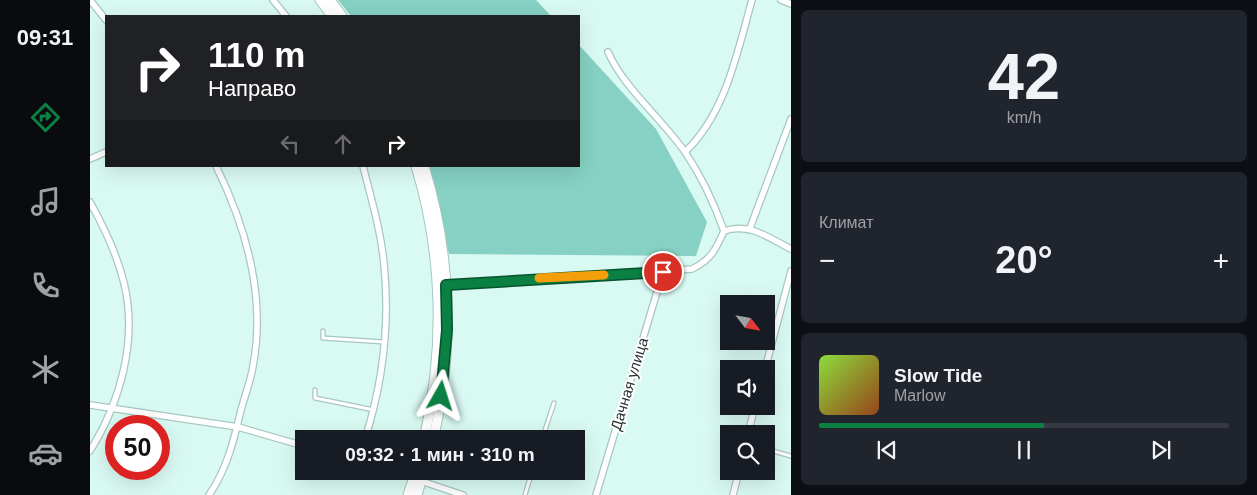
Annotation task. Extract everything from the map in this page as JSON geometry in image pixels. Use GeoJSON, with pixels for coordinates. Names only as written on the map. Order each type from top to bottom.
{"type":"FeatureCollection","features":[{"type":"Feature","properties":{"kind":"main road"},"geometry":{"type":"LineString","coordinates":[[320,0],[331,15]]}},
{"type":"Feature","properties":{"kind":"main road"},"geometry":{"type":"LineString","coordinates":[[330,0],[341,15]]}},
{"type":"Feature","properties":{"kind":"main road"},"geometry":{"type":"LineString","coordinates":[[416,167],[442,285],[437,369],[426,430]]}},
{"type":"Feature","properties":{"kind":"main road"},"geometry":{"type":"LineString","coordinates":[[424,167],[436,215],[446,354],[435,430]]}},
{"type":"Feature","properties":{"kind":"main road"},"geometry":{"type":"LineString","coordinates":[[408,495],[416,480]]}},
{"type":"Feature","properties":{"kind":"main road"},"geometry":{"type":"LineString","coordinates":[[417,495],[418,480]]}},
{"type":"Feature","properties":{"kind":"street"},"geometry":{"type":"LineString","coordinates":[[90,0],[105,19]]}},
{"type":"Feature","properties":{"kind":"street"},"geometry":{"type":"LineString","coordinates":[[273,0],[285,15]]}},
{"type":"Feature","properties":{"kind":"street"},"geometry":{"type":"LineString","coordinates":[[685,152],[707,128],[718,110],[752,0]]}},
{"type":"Feature","properties":{"kind":"street"},"geometry":{"type":"LineString","coordinates":[[781,0],[791,4]]}},
{"type":"Feature","properties":{"kind":"street"},"geometry":{"type":"LineString","coordinates":[[442,285],[692,269],[707,261],[717,247],[724,231],[718,210],[685,152],[618,69],[608,52]]}},
{"type":"Feature","properties":{"kind":"street"},"geometry":{"type":"LineString","coordinates":[[750,228],[791,119]]}},
{"type":"Feature","properties":{"kind":"street"},"geometry":{"type":"LineString","coordinates":[[90,159],[105,152]]}},
{"type":"Feature","properties":{"kind":"street"},"geometry":{"type":"LineString","coordinates":[[210,495],[228,458],[238,427],[254,365],[257,326],[256,292],[243,231],[216,167]]}},
{"type":"Feature","properties":{"kind":"street"},"geometry":{"type":"LineString","coordinates":[[363,167],[376,218],[384,263],[386,308],[385,342],[374,410],[368,430]]}},
{"type":"Feature","properties":{"kind":"street"},"geometry":{"type":"LineString","coordinates":[[90,202],[114,250],[127,299],[127,355],[112,408],[90,451]]}},
{"type":"Feature","properties":{"kind":"street"},"geometry":{"type":"LineString","coordinates":[[724,231],[733,228],[750,228],[791,249]]}},
{"type":"Feature","properties":{"kind":"street"},"geometry":{"type":"LineString","coordinates":[[767,360],[791,271]]}},
{"type":"Feature","properties":{"kind":"street","name":"Дачная улица"},"geometry":{"type":"LineString","coordinates":[[596,495],[663,272]]}},
{"type":"Feature","properties":{"kind":"street"},"geometry":{"type":"LineString","coordinates":[[90,405],[238,427],[295,443]]}},
{"type":"Feature","properties":{"kind":"street"},"geometry":{"type":"LineString","coordinates":[[430,480],[463,495]]}},
{"type":"Feature","properties":{"kind":"street"},"geometry":{"type":"LineString","coordinates":[[733,495],[737,480]]}},
{"type":"Feature","properties":{"kind":"lane"},"geometry":{"type":"LineString","coordinates":[[323,331],[324,338],[385,342]]}},
{"type":"Feature","properties":{"kind":"lane"},"geometry":{"type":"LineString","coordinates":[[316,390],[315,398],[374,410]]}},
{"type":"Feature","properties":{"kind":"lane"},"geometry":{"type":"LineString","coordinates":[[545,430],[554,403]]}},
{"type":"Feature","properties":{"kind":"lane"},"geometry":{"type":"LineString","coordinates":[[775,452],[791,456]]}},
{"type":"Feature","properties":{"kind":"lane"},"geometry":{"type":"LineString","coordinates":[[525,495],[529,480]]}},
{"type":"Feature","properties":{"kind":"green space"},"geometry":{"type":"Polygon","coordinates":[[[338,0],[536,0],[550,15],[350,15],[338,0]]]}},
{"type":"Feature","properties":{"kind":"green space"},"geometry":{"type":"Polygon","coordinates":[[[580,46],[656,129],[707,222],[696,256],[449,254],[428,167],[580,167],[580,46]]]}},
{"type":"Feature","properties":{"kind":"slow traffic"},"geometry":{"type":"LineString","coordinates":[[539,278],[604,275]]}},
{"type":"Feature","properties":{"kind":"route"},"geometry":{"type":"LineString","coordinates":[[441,396],[446,354],[446,285],[663,272]]}}]}
